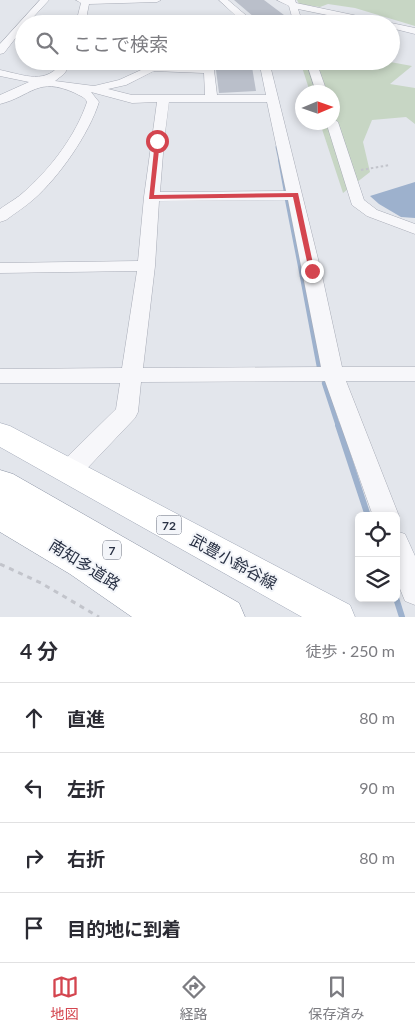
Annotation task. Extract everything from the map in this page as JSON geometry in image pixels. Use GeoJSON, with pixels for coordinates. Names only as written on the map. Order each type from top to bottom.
{"type":"FeatureCollection","features":[{"type":"Feature","properties":{"kind":"highway","name":"南知多道路"},"geometry":{"type":"LineString","coordinates":[[0,484],[224,617]]}},
{"type":"Feature","properties":{"kind":"highway","name":"南知多道路"},"geometry":{"type":"LineString","coordinates":[[0,513],[84,562],[168,617]]}},
{"type":"Feature","properties":{"kind":"main road","name":"武豊小鈴谷線"},"geometry":{"type":"LineString","coordinates":[[0,434],[337,617]]}},
{"type":"Feature","properties":{"kind":"street"},"geometry":{"type":"LineString","coordinates":[[29,15],[44,0]]}},
{"type":"Feature","properties":{"kind":"street"},"geometry":{"type":"LineString","coordinates":[[82,15],[82,1],[156,0]]}},
{"type":"Feature","properties":{"kind":"street"},"geometry":{"type":"LineString","coordinates":[[223,0],[239,15]]}},
{"type":"Feature","properties":{"kind":"street"},"geometry":{"type":"LineString","coordinates":[[281,0],[347,15]]}},
{"type":"Feature","properties":{"kind":"street"},"geometry":{"type":"LineString","coordinates":[[292,2],[296,15]]}},
{"type":"Feature","properties":{"kind":"street"},"geometry":{"type":"LineString","coordinates":[[400,27],[415,31]]}},
{"type":"Feature","properties":{"kind":"street"},"geometry":{"type":"LineString","coordinates":[[0,51],[5,39],[15,29]]}},
{"type":"Feature","properties":{"kind":"street"},"geometry":{"type":"LineString","coordinates":[[0,100],[31,85],[47,82],[63,70]]}},
{"type":"Feature","properties":{"kind":"street"},"geometry":{"type":"LineString","coordinates":[[94,89],[122,83],[145,70]]}},
{"type":"Feature","properties":{"kind":"street"},"geometry":{"type":"LineString","coordinates":[[207,70],[211,98]]}},
{"type":"Feature","properties":{"kind":"street"},"geometry":{"type":"LineString","coordinates":[[266,70],[333,374],[385,512]]}},
{"type":"Feature","properties":{"kind":"street"},"geometry":{"type":"LineString","coordinates":[[315,70],[320,85]]}},
{"type":"Feature","properties":{"kind":"street"},"geometry":{"type":"LineString","coordinates":[[0,72],[74,88],[94,89],[132,99],[273,98]]}},
{"type":"Feature","properties":{"kind":"street"},"geometry":{"type":"LineString","coordinates":[[0,217],[6,205],[33,193],[87,121],[93,102],[90,96],[74,88]]}},
{"type":"Feature","properties":{"kind":"street"},"geometry":{"type":"LineString","coordinates":[[70,471],[127,412],[146,266],[151,198],[164,98]]}},
{"type":"Feature","properties":{"kind":"street"},"geometry":{"type":"LineString","coordinates":[[334,130],[356,202],[372,213],[415,228]]}},
{"type":"Feature","properties":{"kind":"street"},"geometry":{"type":"LineString","coordinates":[[151,198],[295,195]]}},
{"type":"Feature","properties":{"kind":"street"},"geometry":{"type":"LineString","coordinates":[[0,268],[146,266]]}},
{"type":"Feature","properties":{"kind":"street"},"geometry":{"type":"LineString","coordinates":[[0,376],[415,374]]}},
{"type":"Feature","properties":{"kind":"street"},"geometry":{"type":"LineString","coordinates":[[400,553],[415,592]]}},
{"type":"Feature","properties":{"kind":"path"},"geometry":{"type":"LineString","coordinates":[[347,173],[390,165]]}},
{"type":"Feature","properties":{"kind":"path"},"geometry":{"type":"LineString","coordinates":[[0,564],[42,583],[99,617]]}},
{"type":"Feature","properties":{"kind":"green space"},"geometry":{"type":"Polygon","coordinates":[[[297,0],[415,0],[415,26],[400,22],[400,15],[378,15],[355,8],[328,4],[320,7],[299,4],[297,0]]]}},
{"type":"Feature","properties":{"kind":"green space"},"geometry":{"type":"Polygon","coordinates":[[[400,64],[412,66],[390,84],[415,88],[415,124],[406,117],[372,120],[363,142],[370,172],[343,193],[322,130],[340,130],[340,85],[308,85],[303,70],[400,70],[400,64]]]}},
{"type":"Feature","properties":{"kind":"water"},"geometry":{"type":"Polygon","coordinates":[[[415,182],[415,218],[401,217],[379,204],[370,196],[415,182]]]}},
{"type":"Feature","properties":{"kind":"building"},"geometry":{"type":"Polygon","coordinates":[[[234,0],[264,0],[284,15],[252,15],[234,0]]]}},
{"type":"Feature","properties":{"kind":"building"},"geometry":{"type":"Polygon","coordinates":[[[216,70],[252,70],[256,91],[219,93],[216,70]]]}},
{"type":"Feature","properties":{"kind":"waterway"},"geometry":{"type":"LineString","coordinates":[[277,147],[280,161]]}},
{"type":"Feature","properties":{"kind":"waterway"},"geometry":{"type":"LineString","coordinates":[[280,160],[286,193]]}},
{"type":"Feature","properties":{"kind":"waterway"},"geometry":{"type":"LineString","coordinates":[[287,200],[302,277]]}},
{"type":"Feature","properties":{"kind":"waterway"},"geometry":{"type":"LineString","coordinates":[[302,276],[319,367]]}},
{"type":"Feature","properties":{"kind":"waterway"},"geometry":{"type":"LineString","coordinates":[[324,383],[338,426]]}},
{"type":"Feature","properties":{"kind":"waterway"},"geometry":{"type":"LineString","coordinates":[[338,425],[367,512]]}},
{"type":"Feature","properties":{"kind":"waterway"},"geometry":{"type":"LineString","coordinates":[[397,602],[402,617]]}},
{"type":"Feature","properties":{"kind":"route"},"geometry":{"type":"LineString","coordinates":[[157,141],[151,198],[295,195],[312,271]]}}]}
